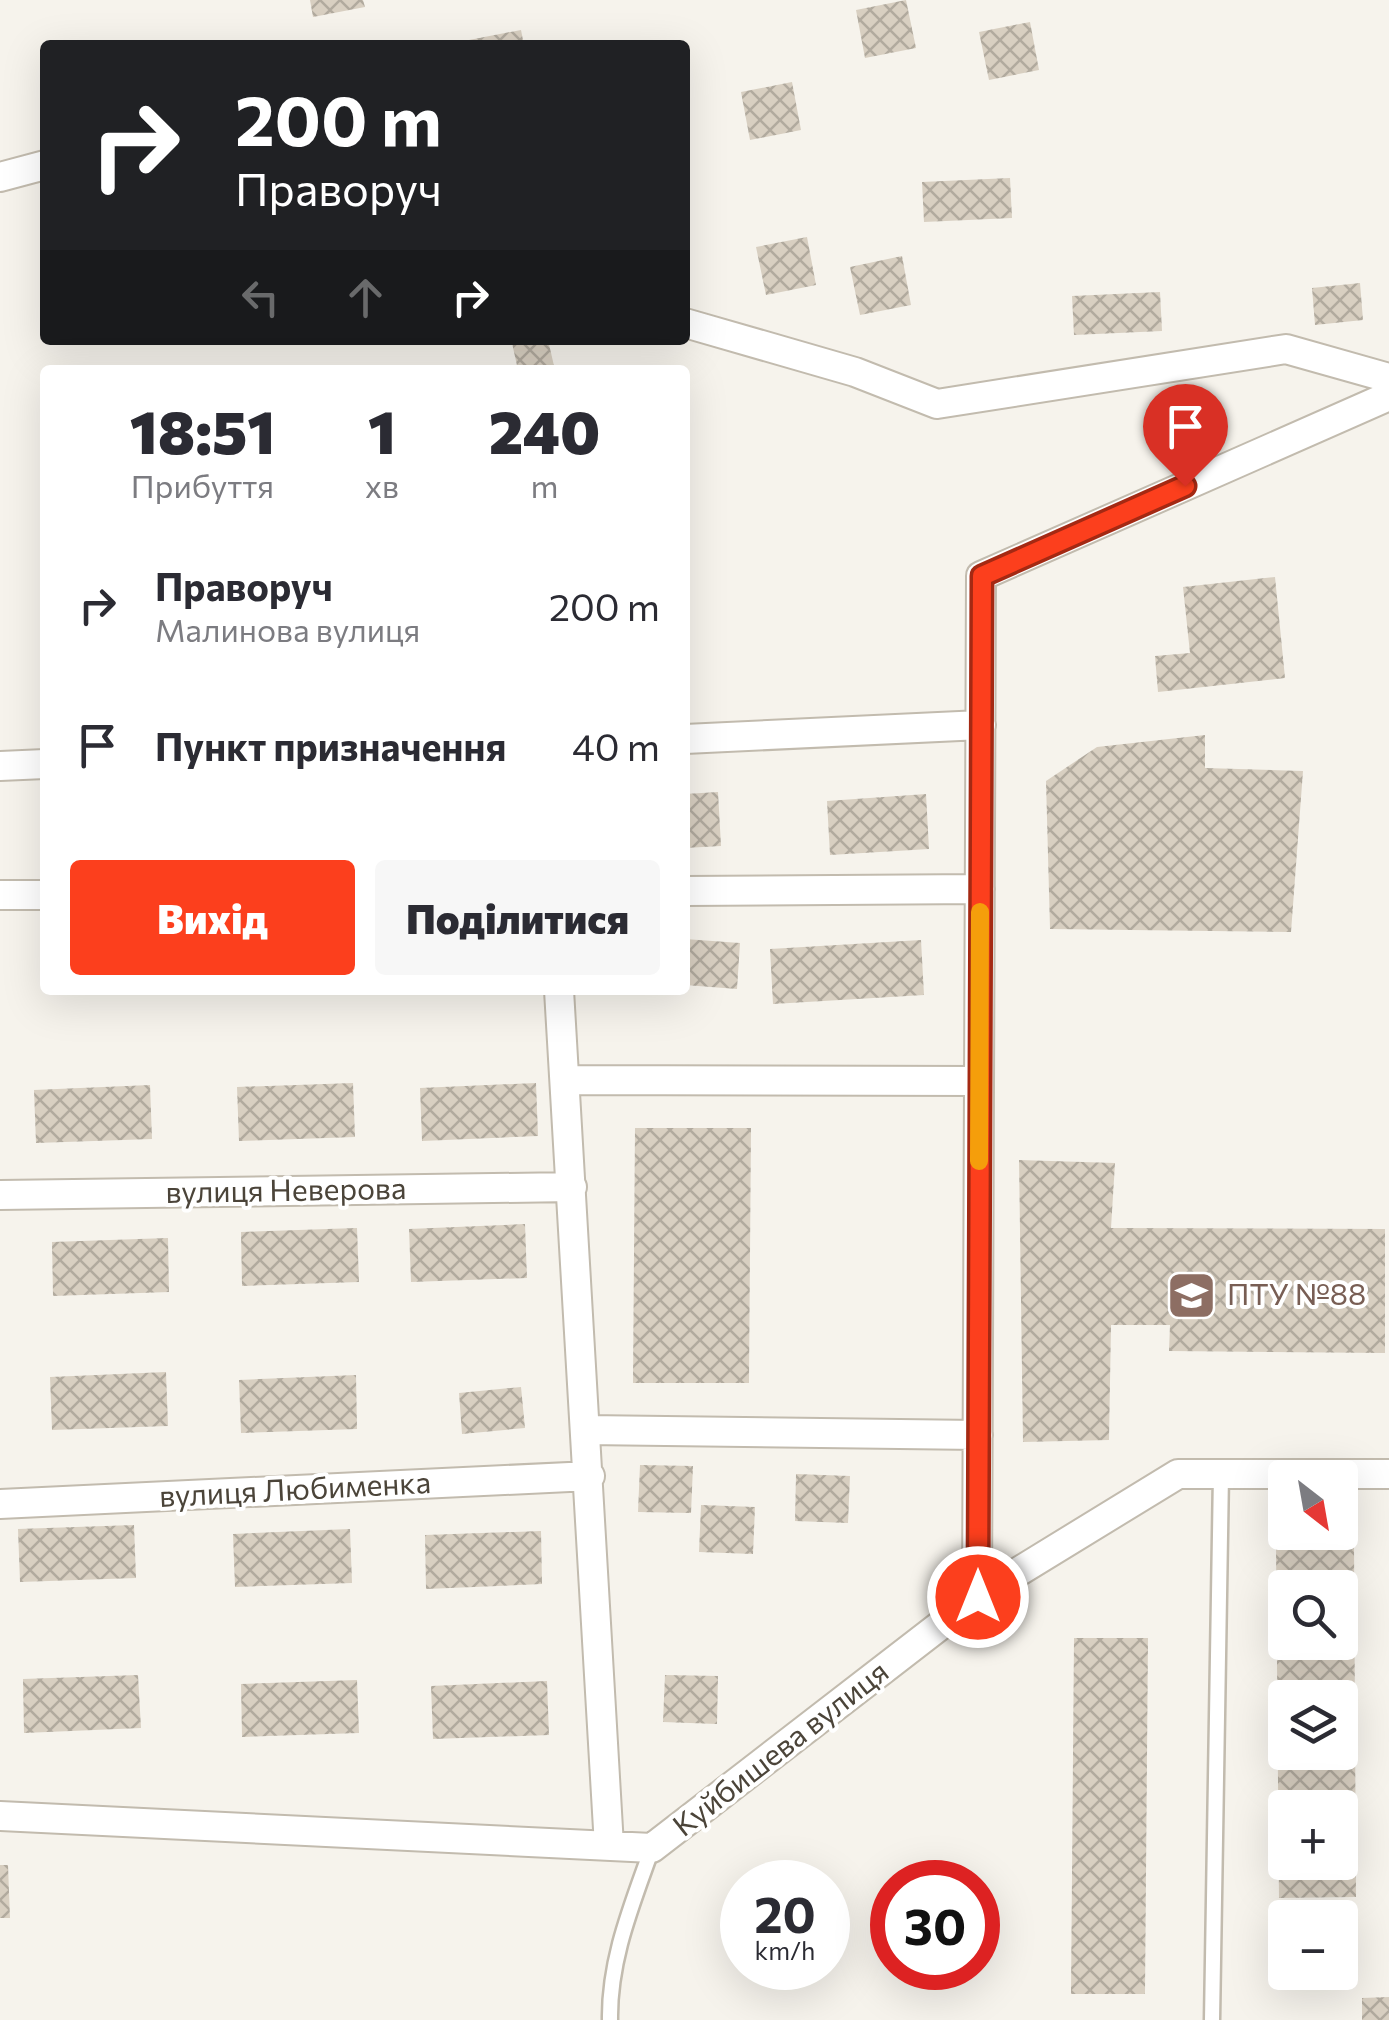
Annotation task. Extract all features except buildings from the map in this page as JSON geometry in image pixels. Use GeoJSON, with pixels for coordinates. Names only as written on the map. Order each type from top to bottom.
{"type":"FeatureCollection","features":[{"type":"Feature","properties":{"kind":"street"},"geometry":{"type":"LineString","coordinates":[[0,177],[40,166]]}},
{"type":"Feature","properties":{"kind":"street"},"geometry":{"type":"LineString","coordinates":[[690,324],[855,372],[937,404],[1286,349],[1389,378]]}},
{"type":"Feature","properties":{"kind":"street"},"geometry":{"type":"LineString","coordinates":[[978,1597],[982,576],[1389,396]]}},
{"type":"Feature","properties":{"kind":"street"},"geometry":{"type":"LineString","coordinates":[[690,739],[981,725]]}},
{"type":"Feature","properties":{"kind":"street"},"geometry":{"type":"LineString","coordinates":[[0,766],[40,764]]}},
{"type":"Feature","properties":{"kind":"street"},"geometry":{"type":"LineString","coordinates":[[690,892],[980,889]]}},
{"type":"Feature","properties":{"kind":"street"},"geometry":{"type":"LineString","coordinates":[[0,895],[40,894]]}},
{"type":"Feature","properties":{"kind":"street"},"geometry":{"type":"LineString","coordinates":[[559,995],[609,1846]]}},
{"type":"Feature","properties":{"kind":"street"},"geometry":{"type":"LineString","coordinates":[[565,1080],[979,1081]]}},
{"type":"Feature","properties":{"kind":"street","name":"вулиця Неверова"},"geometry":{"type":"LineString","coordinates":[[0,1195],[572,1187]]}},
{"type":"Feature","properties":{"kind":"street"},"geometry":{"type":"LineString","coordinates":[[587,1430],[978,1434]]}},
{"type":"Feature","properties":{"kind":"street","name":"Куйбишева вулиця"},"geometry":{"type":"LineString","coordinates":[[0,1816],[652,1848],[978,1597],[1178,1474],[1389,1474]]}},
{"type":"Feature","properties":{"kind":"street","name":"вулиця Любименка"},"geometry":{"type":"LineString","coordinates":[[0,1504],[590,1476]]}},
{"type":"Feature","properties":{"kind":"lane"},"geometry":{"type":"LineString","coordinates":[[1212,2020],[1221,1474]]}},
{"type":"Feature","properties":{"kind":"lane"},"geometry":{"type":"LineString","coordinates":[[610,2020],[610,1986],[620,1940],[652,1848]]}},
{"type":"Feature","properties":{"kind":"slow traffic"},"geometry":{"type":"LineString","coordinates":[[979,1161],[980,912]]}},
{"type":"Feature","properties":{"kind":"place","name":"ПТУ №88"},"geometry":{"type":"Point","coordinates":[1192,1295]}},
{"type":"Feature","properties":{"kind":"route"},"geometry":{"type":"LineString","coordinates":[[978,1597],[982,576],[1185,486]]}}]}
